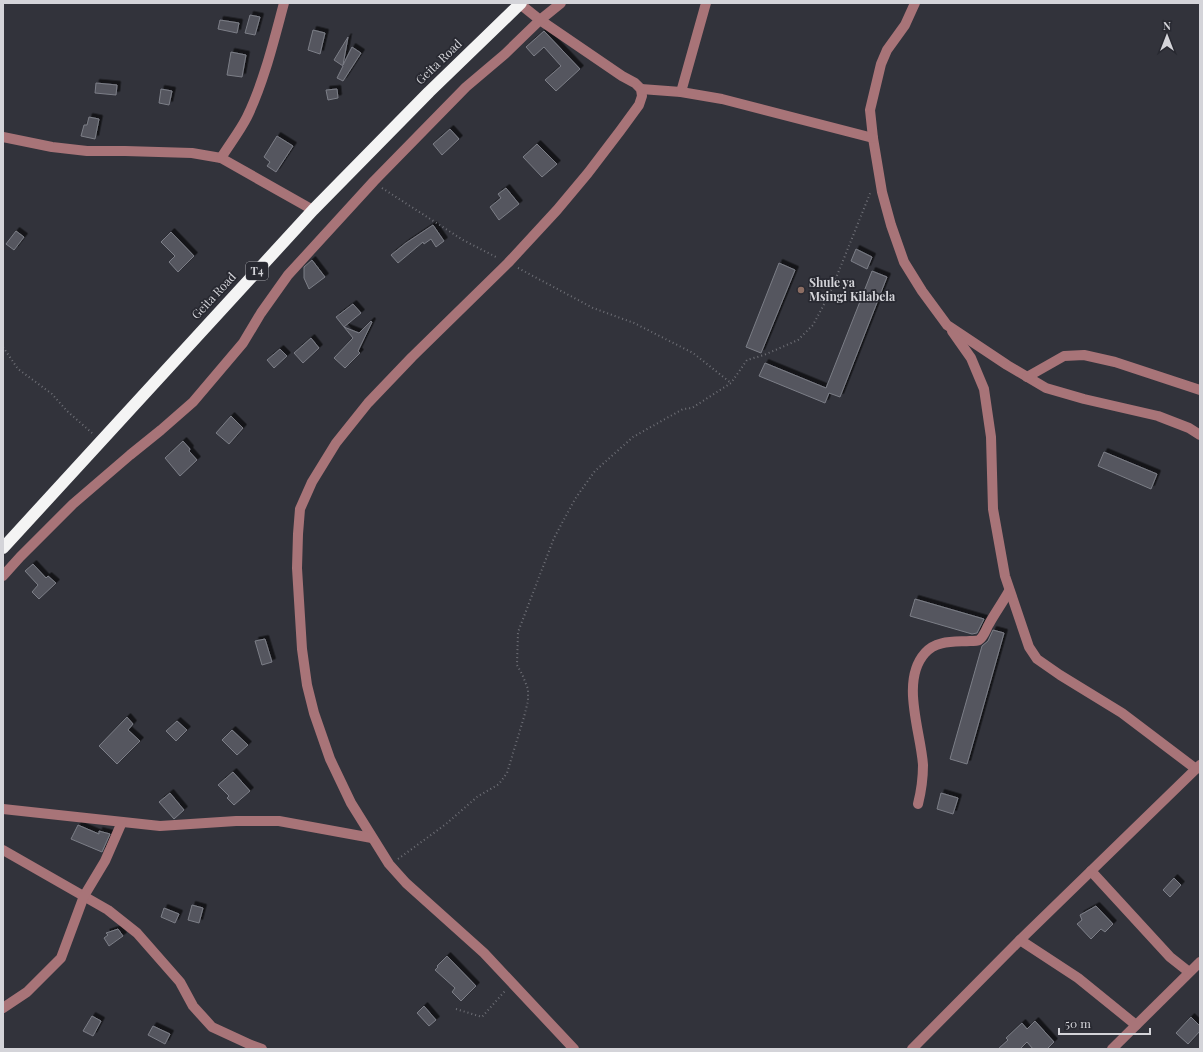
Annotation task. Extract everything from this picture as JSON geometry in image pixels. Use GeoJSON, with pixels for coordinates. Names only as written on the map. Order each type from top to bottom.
{"type":"FeatureCollection","features":[{"type":"Feature","properties":{"kind":"highway","name":"Geita Road"},"geometry":{"type":"LineString","coordinates":[[3,548],[313,210],[429,92],[520,3]]}},
{"type":"Feature","properties":{"kind":"street"},"geometry":{"type":"LineString","coordinates":[[221,158],[247,117],[260,86],[284,3]]}},
{"type":"Feature","properties":{"kind":"street"},"geometry":{"type":"LineString","coordinates":[[520,3],[540,20],[622,76],[635,82],[641,89],[642,96],[639,105],[593,167],[557,210],[508,263],[412,357],[368,403],[336,443],[312,482],[300,509],[297,568],[302,649],[307,685],[314,713],[330,759],[351,803],[389,864],[406,883],[467,937],[512,982],[574,1049]]}},
{"type":"Feature","properties":{"kind":"street"},"geometry":{"type":"LineString","coordinates":[[3,576],[73,504],[193,402],[243,344],[261,313],[288,275],[374,181],[466,87],[561,3]]}},
{"type":"Feature","properties":{"kind":"street"},"geometry":{"type":"LineString","coordinates":[[681,92],[706,3]]}},
{"type":"Feature","properties":{"kind":"street"},"geometry":{"type":"LineString","coordinates":[[912,1049],[1020,940],[1198,767],[1122,713],[1037,659],[1029,647],[1005,576],[993,508],[991,437],[984,389],[971,358],[922,292],[904,262],[891,225],[882,192],[870,110],[881,64],[887,50],[905,25],[915,3]]}},
{"type":"Feature","properties":{"kind":"street"},"geometry":{"type":"LineString","coordinates":[[641,89],[681,92],[722,99],[873,138]]}},
{"type":"Feature","properties":{"kind":"street"},"geometry":{"type":"LineString","coordinates":[[3,137],[52,147],[87,151],[192,153],[221,158],[313,210]]}},
{"type":"Feature","properties":{"kind":"street"},"geometry":{"type":"LineString","coordinates":[[947,324],[1007,365],[1046,388],[1084,399],[1158,416],[1189,428],[1200,435]]}},
{"type":"Feature","properties":{"kind":"street"},"geometry":{"type":"LineString","coordinates":[[1027,377],[1064,356],[1084,355],[1115,362],[1200,390]]}},
{"type":"Feature","properties":{"kind":"street"},"geometry":{"type":"LineString","coordinates":[[918,804],[921,792],[923,765],[913,691],[914,673],[920,660],[926,652],[936,645],[945,642],[978,640],[983,636],[1010,591]]}},
{"type":"Feature","properties":{"kind":"street"},"geometry":{"type":"LineString","coordinates":[[3,809],[160,826],[236,821],[279,821],[372,838]]}},
{"type":"Feature","properties":{"kind":"street"},"geometry":{"type":"LineString","coordinates":[[3,1008],[27,992],[61,958],[84,896],[105,861],[122,822]]}},
{"type":"Feature","properties":{"kind":"street"},"geometry":{"type":"LineString","coordinates":[[3,850],[108,910],[137,933],[180,982],[193,1006],[212,1027],[262,1049]]}},
{"type":"Feature","properties":{"kind":"street"},"geometry":{"type":"LineString","coordinates":[[1090,871],[1170,958],[1189,972]]}},
{"type":"Feature","properties":{"kind":"street"},"geometry":{"type":"LineString","coordinates":[[1020,940],[1078,978],[1136,1025]]}},
{"type":"Feature","properties":{"kind":"street"},"geometry":{"type":"LineString","coordinates":[[1112,1049],[1200,962]]}},
{"type":"Feature","properties":{"kind":"path"},"geometry":{"type":"LineString","coordinates":[[374,181],[386,191],[462,240],[593,308],[634,323],[693,352],[731,383]]}},
{"type":"Feature","properties":{"kind":"path"},"geometry":{"type":"LineString","coordinates":[[389,864],[446,824],[476,797],[499,784],[507,774],[528,701],[528,689],[518,665],[518,632],[554,538],[575,499],[595,471],[633,437],[683,409],[692,408],[731,383],[747,360],[764,355],[798,340],[813,325],[830,293],[871,191]]}},
{"type":"Feature","properties":{"kind":"path"},"geometry":{"type":"LineString","coordinates":[[3,347],[18,369],[52,394],[67,411],[101,441]]}},
{"type":"Feature","properties":{"kind":"path"},"geometry":{"type":"LineString","coordinates":[[456,1009],[482,1017],[512,982]]}},
{"type":"Feature","properties":{"kind":"building"},"geometry":{"type":"Polygon","coordinates":[[[250,15],[260,17],[255,35],[245,33],[250,15]]]}},
{"type":"Feature","properties":{"kind":"building"},"geometry":{"type":"Polygon","coordinates":[[[220,20],[239,23],[237,33],[218,29],[220,20]]]}},
{"type":"Feature","properties":{"kind":"building"},"geometry":{"type":"Polygon","coordinates":[[[313,30],[325,33],[320,54],[308,50],[313,30]]]}},
{"type":"Feature","properties":{"kind":"building"},"geometry":{"type":"Polygon","coordinates":[[[544,31],[580,69],[556,91],[545,80],[561,66],[544,47],[534,56],[526,47],[544,31]]]}},
{"type":"Feature","properties":{"kind":"building"},"geometry":{"type":"Polygon","coordinates":[[[348,37],[343,65],[352,47],[361,53],[343,81],[337,78],[343,66],[334,60],[348,37]]]}},
{"type":"Feature","properties":{"kind":"building"},"geometry":{"type":"Polygon","coordinates":[[[231,52],[246,55],[242,77],[227,75],[231,52]]]}},
{"type":"Feature","properties":{"kind":"building"},"geometry":{"type":"Polygon","coordinates":[[[96,83],[117,85],[116,95],[95,93],[96,83]]]}},
{"type":"Feature","properties":{"kind":"building"},"geometry":{"type":"Polygon","coordinates":[[[161,89],[172,91],[169,105],[159,103],[161,89]]]}},
{"type":"Feature","properties":{"kind":"building"},"geometry":{"type":"Polygon","coordinates":[[[337,89],[338,98],[328,100],[326,90],[337,89]]]}},
{"type":"Feature","properties":{"kind":"building"},"geometry":{"type":"Polygon","coordinates":[[[89,117],[99,119],[95,139],[81,136],[84,125],[87,125],[89,117]]]}},
{"type":"Feature","properties":{"kind":"building"},"geometry":{"type":"Polygon","coordinates":[[[450,129],[459,139],[442,155],[433,144],[450,129]]]}},
{"type":"Feature","properties":{"kind":"building"},"geometry":{"type":"Polygon","coordinates":[[[277,136],[293,146],[276,172],[267,166],[270,162],[264,157],[277,136]]]}},
{"type":"Feature","properties":{"kind":"building"},"geometry":{"type":"Polygon","coordinates":[[[537,144],[557,164],[542,177],[523,157],[537,144]]]}},
{"type":"Feature","properties":{"kind":"building"},"geometry":{"type":"Polygon","coordinates":[[[506,188],[519,204],[499,220],[490,207],[501,198],[498,194],[506,188]]]}},
{"type":"Feature","properties":{"kind":"building"},"geometry":{"type":"Polygon","coordinates":[[[433,225],[444,241],[436,247],[431,239],[424,244],[423,242],[398,263],[391,255],[433,225]]]}},
{"type":"Feature","properties":{"kind":"building"},"geometry":{"type":"Polygon","coordinates":[[[16,231],[24,237],[14,250],[6,244],[16,231]]]}},
{"type":"Feature","properties":{"kind":"building"},"geometry":{"type":"Polygon","coordinates":[[[171,232],[194,256],[178,272],[169,262],[175,256],[161,242],[171,232]]]}},
{"type":"Feature","properties":{"kind":"building"},"geometry":{"type":"Polygon","coordinates":[[[856,249],[872,257],[867,269],[851,261],[856,249]]]}},
{"type":"Feature","properties":{"kind":"building"},"geometry":{"type":"Polygon","coordinates":[[[312,260],[325,277],[309,289],[304,278],[304,267],[312,260]]]}},
{"type":"Feature","properties":{"kind":"building"},"geometry":{"type":"Polygon","coordinates":[[[779,263],[795,270],[761,353],[746,347],[779,263]]]}},
{"type":"Feature","properties":{"kind":"building"},"geometry":{"type":"Polygon","coordinates":[[[872,271],[887,277],[840,397],[829,393],[825,403],[759,376],[765,363],[826,388],[872,271]]]}},
{"type":"Feature","properties":{"kind":"building"},"geometry":{"type":"Polygon","coordinates":[[[353,304],[361,313],[344,327],[336,317],[353,304]]]}},
{"type":"Feature","properties":{"kind":"building"},"geometry":{"type":"Polygon","coordinates":[[[371,321],[372,322],[358,351],[360,353],[345,368],[334,358],[353,338],[344,327],[359,333],[371,321]]]}},
{"type":"Feature","properties":{"kind":"building"},"geometry":{"type":"Polygon","coordinates":[[[311,338],[319,348],[303,363],[294,353],[311,338]]]}},
{"type":"Feature","properties":{"kind":"building"},"geometry":{"type":"Polygon","coordinates":[[[280,349],[287,356],[274,368],[267,360],[280,349]]]}},
{"type":"Feature","properties":{"kind":"building"},"geometry":{"type":"Polygon","coordinates":[[[231,416],[243,428],[229,444],[216,433],[231,416]]]}},
{"type":"Feature","properties":{"kind":"building"},"geometry":{"type":"Polygon","coordinates":[[[183,441],[197,460],[180,476],[165,458],[183,441]]]}},
{"type":"Feature","properties":{"kind":"building"},"geometry":{"type":"Polygon","coordinates":[[[1104,452],[1157,474],[1151,489],[1098,466],[1104,452]]]}},
{"type":"Feature","properties":{"kind":"building"},"geometry":{"type":"Polygon","coordinates":[[[33,564],[46,578],[48,576],[56,583],[39,599],[32,592],[38,585],[25,571],[33,564]]]}},
{"type":"Feature","properties":{"kind":"building"},"geometry":{"type":"Polygon","coordinates":[[[915,599],[984,619],[977,633],[972,634],[910,616],[915,599]]]}},
{"type":"Feature","properties":{"kind":"building"},"geometry":{"type":"Polygon","coordinates":[[[993,630],[1004,633],[967,764],[950,759],[982,646],[988,641],[993,630]]]}},
{"type":"Feature","properties":{"kind":"building"},"geometry":{"type":"Polygon","coordinates":[[[265,639],[272,662],[262,665],[255,641],[265,639]]]}},
{"type":"Feature","properties":{"kind":"building"},"geometry":{"type":"Polygon","coordinates":[[[127,717],[133,724],[128,730],[140,741],[117,764],[99,746],[127,717]]]}},
{"type":"Feature","properties":{"kind":"building"},"geometry":{"type":"Polygon","coordinates":[[[177,721],[187,730],[176,741],[166,731],[177,721]]]}},
{"type":"Feature","properties":{"kind":"building"},"geometry":{"type":"Polygon","coordinates":[[[232,730],[248,745],[237,755],[222,740],[232,730]]]}},
{"type":"Feature","properties":{"kind":"building"},"geometry":{"type":"Polygon","coordinates":[[[233,772],[250,791],[234,805],[227,798],[229,796],[218,785],[233,772]]]}},
{"type":"Feature","properties":{"kind":"building"},"geometry":{"type":"Polygon","coordinates":[[[170,793],[184,810],[174,819],[159,802],[170,793]]]}},
{"type":"Feature","properties":{"kind":"building"},"geometry":{"type":"Polygon","coordinates":[[[941,793],[958,798],[953,814],[937,809],[941,793]]]}},
{"type":"Feature","properties":{"kind":"building"},"geometry":{"type":"Polygon","coordinates":[[[78,825],[99,834],[99,831],[110,834],[102,852],[71,839],[78,825]]]}},
{"type":"Feature","properties":{"kind":"building"},"geometry":{"type":"Polygon","coordinates":[[[1174,878],[1181,885],[1170,897],[1163,890],[1174,878]]]}},
{"type":"Feature","properties":{"kind":"building"},"geometry":{"type":"Polygon","coordinates":[[[192,905],[203,908],[199,923],[188,920],[192,905]]]}},
{"type":"Feature","properties":{"kind":"building"},"geometry":{"type":"Polygon","coordinates":[[[1096,906],[1113,924],[1105,932],[1101,929],[1091,939],[1077,924],[1082,920],[1080,915],[1096,906]]]}},
{"type":"Feature","properties":{"kind":"building"},"geometry":{"type":"Polygon","coordinates":[[[164,908],[179,914],[175,923],[161,917],[164,908]]]}},
{"type":"Feature","properties":{"kind":"building"},"geometry":{"type":"Polygon","coordinates":[[[118,929],[123,936],[109,946],[104,938],[108,935],[106,933],[118,929]]]}},
{"type":"Feature","properties":{"kind":"building"},"geometry":{"type":"Polygon","coordinates":[[[447,956],[476,986],[461,1001],[452,992],[455,988],[435,970],[447,956]]]}},
{"type":"Feature","properties":{"kind":"building"},"geometry":{"type":"Polygon","coordinates":[[[424,1006],[436,1020],[429,1026],[417,1013],[424,1006]]]}},
{"type":"Feature","properties":{"kind":"building"},"geometry":{"type":"Polygon","coordinates":[[[92,1016],[101,1021],[93,1036],[83,1031],[92,1016]]]}},
{"type":"Feature","properties":{"kind":"building"},"geometry":{"type":"Polygon","coordinates":[[[1191,1017],[1200,1026],[1200,1031],[1188,1044],[1176,1033],[1191,1017]]]}},
{"type":"Feature","properties":{"kind":"building"},"geometry":{"type":"Polygon","coordinates":[[[1035,1021],[1054,1042],[1047,1049],[1033,1049],[1027,1042],[1020,1049],[998,1049],[1008,1040],[1006,1038],[1022,1023],[1027,1029],[1035,1021]]]}},
{"type":"Feature","properties":{"kind":"building"},"geometry":{"type":"Polygon","coordinates":[[[153,1026],[170,1034],[165,1044],[148,1035],[153,1026]]]}},
{"type":"Feature","properties":{"kind":"place","name":"Shule ya Msingi Kilabela"},"geometry":{"type":"Point","coordinates":[801,290]}}]}
